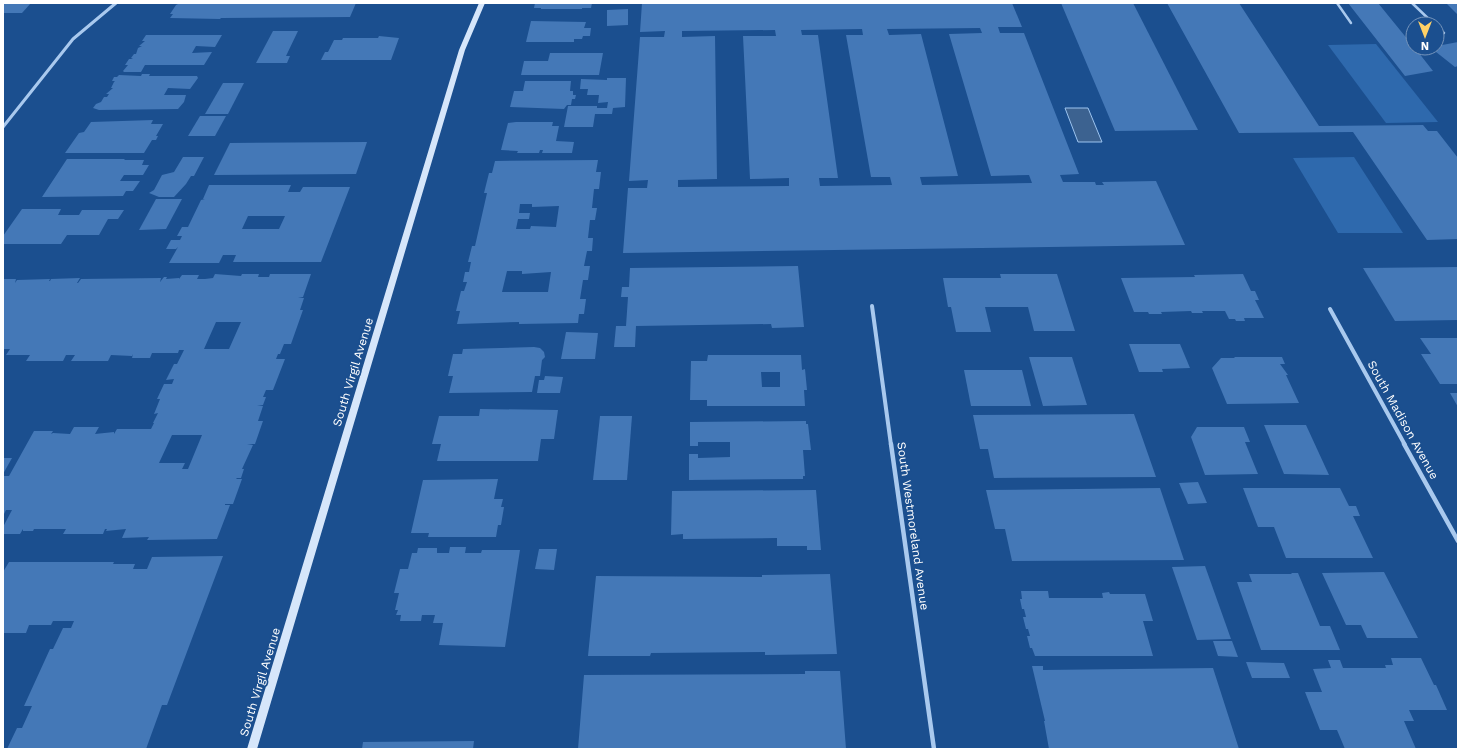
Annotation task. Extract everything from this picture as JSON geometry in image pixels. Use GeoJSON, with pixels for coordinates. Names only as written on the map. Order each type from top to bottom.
{"type":"FeatureCollection","features":[{"type":"Feature","properties":{"kind":"main road","name":"South Virgil Avenue"},"geometry":{"type":"LineString","coordinates":[[252,749],[462,50],[482,3]]}},
{"type":"Feature","properties":{"kind":"street"},"geometry":{"type":"LineString","coordinates":[[3,126],[73,38],[116,3]]}},
{"type":"Feature","properties":{"kind":"street","name":"South Westmoreland Avenue"},"geometry":{"type":"LineString","coordinates":[[872,306],[934,749]]}},
{"type":"Feature","properties":{"kind":"street","name":"South Madison Avenue"},"geometry":{"type":"LineString","coordinates":[[1330,310],[1458,541]]}},
{"type":"Feature","properties":{"kind":"lane"},"geometry":{"type":"LineString","coordinates":[[1337,3],[1351,23]]}},
{"type":"Feature","properties":{"kind":"lane"},"geometry":{"type":"LineString","coordinates":[[1412,3],[1426,16]]}},
{"type":"Feature","properties":{"kind":"shaded area"},"geometry":{"type":"Polygon","coordinates":[[[1376,44],[1438,122],[1386,123],[1328,45],[1376,44]]]}},
{"type":"Feature","properties":{"kind":"shaded area"},"geometry":{"type":"Polygon","coordinates":[[[1065,108],[1088,108],[1102,142],[1078,142],[1065,108]]]}},
{"type":"Feature","properties":{"kind":"shaded area"},"geometry":{"type":"Polygon","coordinates":[[[1354,157],[1403,233],[1338,233],[1293,158],[1354,157]]]}},
{"type":"Feature","properties":{"kind":"building"},"geometry":{"type":"Polygon","coordinates":[[[3,3],[31,3],[22,13],[3,13],[3,3]]]}},
{"type":"Feature","properties":{"kind":"building"},"geometry":{"type":"Polygon","coordinates":[[[180,3],[356,3],[350,17],[220,19],[170,18],[173,14],[170,14],[176,5],[180,3]]]}},
{"type":"Feature","properties":{"kind":"building"},"geometry":{"type":"Polygon","coordinates":[[[535,3],[592,3],[591,8],[541,9],[534,8],[535,3]]]}},
{"type":"Feature","properties":{"kind":"building"},"geometry":{"type":"Polygon","coordinates":[[[642,3],[1012,3],[1022,27],[998,27],[1000,33],[1024,33],[1079,174],[1060,175],[1063,182],[1095,182],[1096,185],[1104,185],[1102,182],[1156,181],[1185,245],[623,253],[628,188],[647,188],[648,180],[629,181],[640,37],[664,37],[665,31],[640,32],[642,3]],[[980,28],[887,29],[889,35],[921,34],[958,176],[920,177],[922,185],[1032,183],[1029,175],[991,176],[949,34],[982,33],[980,28]],[[862,29],[801,30],[802,35],[818,35],[838,178],[819,178],[820,186],[892,185],[890,177],[871,177],[846,35],[863,35],[862,29]],[[775,30],[682,31],[682,37],[715,36],[717,179],[678,180],[678,187],[789,186],[789,178],[750,179],[743,36],[776,36],[775,30]]]}},
{"type":"Feature","properties":{"kind":"building"},"geometry":{"type":"Polygon","coordinates":[[[1061,3],[1133,3],[1198,130],[1115,131],[1061,3]]]}},
{"type":"Feature","properties":{"kind":"building"},"geometry":{"type":"Polygon","coordinates":[[[1167,3],[1239,3],[1319,126],[1423,125],[1428,131],[1437,131],[1458,158],[1458,239],[1427,240],[1353,132],[1239,133],[1167,3]]]}},
{"type":"Feature","properties":{"kind":"building"},"geometry":{"type":"Polygon","coordinates":[[[1348,3],[1378,3],[1405,36],[1405,56],[1421,56],[1433,71],[1405,76],[1348,3]]]}},
{"type":"Feature","properties":{"kind":"building"},"geometry":{"type":"Polygon","coordinates":[[[1446,3],[1458,3],[1458,15],[1446,3]]]}},
{"type":"Feature","properties":{"kind":"building"},"geometry":{"type":"Polygon","coordinates":[[[628,9],[628,25],[607,26],[607,10],[628,9]]]}},
{"type":"Feature","properties":{"kind":"building"},"geometry":{"type":"Polygon","coordinates":[[[531,21],[586,22],[584,28],[591,28],[590,36],[583,36],[582,39],[574,39],[574,42],[526,42],[531,21]]]}},
{"type":"Feature","properties":{"kind":"building"},"geometry":{"type":"Polygon","coordinates":[[[273,31],[298,31],[286,56],[290,56],[287,63],[256,63],[273,31]]]}},
{"type":"Feature","properties":{"kind":"building"},"geometry":{"type":"Polygon","coordinates":[[[146,35],[222,35],[215,47],[196,46],[192,53],[212,52],[204,65],[145,65],[141,72],[123,72],[128,65],[125,65],[129,59],[133,59],[131,58],[134,54],[136,54],[138,48],[142,46],[139,46],[145,41],[142,41],[146,35]]]}},
{"type":"Feature","properties":{"kind":"building"},"geometry":{"type":"Polygon","coordinates":[[[379,36],[399,38],[391,60],[321,60],[325,52],[328,52],[334,40],[342,40],[343,38],[378,38],[379,36]]]}},
{"type":"Feature","properties":{"kind":"building"},"geometry":{"type":"Polygon","coordinates":[[[1458,42],[1458,66],[1455,67],[1441,56],[1445,56],[1445,44],[1458,42]]]}},
{"type":"Feature","properties":{"kind":"building"},"geometry":{"type":"Polygon","coordinates":[[[550,53],[603,53],[599,75],[521,75],[524,61],[548,61],[550,53]]]}},
{"type":"Feature","properties":{"kind":"building"},"geometry":{"type":"Polygon","coordinates":[[[142,74],[150,74],[149,76],[197,76],[198,78],[190,89],[168,88],[164,95],[186,95],[184,102],[178,109],[99,110],[93,108],[96,104],[101,102],[104,97],[107,97],[109,94],[106,94],[113,88],[111,88],[115,81],[112,81],[114,77],[119,75],[141,76],[142,74]]]}},
{"type":"Feature","properties":{"kind":"building"},"geometry":{"type":"Polygon","coordinates":[[[607,78],[626,78],[625,107],[613,108],[612,114],[595,114],[593,127],[564,127],[568,106],[597,106],[597,108],[607,108],[608,102],[598,103],[599,95],[587,95],[588,89],[580,89],[581,79],[607,80],[607,78]]]}},
{"type":"Feature","properties":{"kind":"building"},"geometry":{"type":"Polygon","coordinates":[[[525,81],[571,81],[570,91],[573,91],[573,95],[576,95],[575,99],[572,99],[571,105],[567,105],[564,109],[510,107],[514,91],[523,91],[525,81]]]}},
{"type":"Feature","properties":{"kind":"building"},"geometry":{"type":"Polygon","coordinates":[[[223,83],[244,83],[228,114],[205,114],[223,83]]]}},
{"type":"Feature","properties":{"kind":"building"},"geometry":{"type":"Polygon","coordinates":[[[200,116],[226,116],[215,136],[188,136],[200,116]]]}},
{"type":"Feature","properties":{"kind":"building"},"geometry":{"type":"Polygon","coordinates":[[[153,120],[151,124],[163,124],[156,136],[158,136],[156,140],[152,140],[144,153],[65,153],[79,133],[84,132],[91,122],[153,120]]]}},
{"type":"Feature","properties":{"kind":"building"},"geometry":{"type":"Polygon","coordinates":[[[553,122],[552,126],[559,126],[556,141],[574,142],[572,153],[542,153],[543,150],[540,150],[539,153],[517,153],[518,151],[501,150],[508,123],[553,122]]]}},
{"type":"Feature","properties":{"kind":"building"},"geometry":{"type":"Polygon","coordinates":[[[367,142],[356,174],[214,175],[230,143],[367,142]]]}},
{"type":"Feature","properties":{"kind":"building"},"geometry":{"type":"Polygon","coordinates":[[[183,157],[204,157],[194,176],[191,176],[174,197],[159,197],[149,193],[154,190],[162,175],[174,172],[183,157]]]}},
{"type":"Feature","properties":{"kind":"building"},"geometry":{"type":"Polygon","coordinates":[[[67,159],[144,160],[142,165],[149,165],[143,175],[124,175],[120,181],[140,181],[133,191],[126,191],[123,196],[42,197],[67,159]]]}},
{"type":"Feature","properties":{"kind":"building"},"geometry":{"type":"Polygon","coordinates":[[[598,160],[596,172],[601,172],[599,189],[594,189],[592,208],[597,208],[595,220],[590,220],[588,238],[593,238],[592,251],[587,251],[584,266],[590,266],[588,280],[583,280],[580,299],[586,299],[584,314],[579,314],[578,323],[519,324],[519,322],[457,324],[460,311],[456,311],[461,291],[464,291],[467,282],[463,282],[465,272],[469,272],[471,262],[468,262],[472,246],[475,246],[487,193],[484,193],[489,173],[492,173],[495,161],[598,160]],[[520,204],[519,213],[530,213],[529,219],[518,219],[516,229],[530,229],[531,226],[556,227],[559,206],[532,207],[532,204],[520,204]],[[507,271],[502,292],[548,292],[551,272],[522,274],[522,271],[507,271]]]}},
{"type":"Feature","properties":{"kind":"building"},"geometry":{"type":"Polygon","coordinates":[[[209,185],[291,185],[288,192],[300,192],[303,187],[350,187],[321,262],[233,262],[236,255],[223,255],[219,263],[169,263],[178,247],[176,249],[166,249],[171,240],[180,240],[182,236],[177,236],[182,227],[188,227],[201,200],[205,199],[203,199],[209,185]],[[248,216],[242,229],[279,229],[285,216],[248,216]]]}},
{"type":"Feature","properties":{"kind":"building"},"geometry":{"type":"Polygon","coordinates":[[[156,199],[182,199],[166,229],[139,230],[156,199]]]}},
{"type":"Feature","properties":{"kind":"building"},"geometry":{"type":"Polygon","coordinates":[[[22,209],[61,209],[58,215],[79,215],[82,210],[124,210],[118,219],[108,219],[99,235],[67,235],[61,244],[3,244],[3,236],[22,209]]]}},
{"type":"Feature","properties":{"kind":"building"},"geometry":{"type":"Polygon","coordinates":[[[798,266],[804,327],[772,328],[771,324],[636,326],[635,347],[614,347],[616,326],[626,326],[628,297],[621,297],[622,287],[629,287],[630,268],[798,266]]]}},
{"type":"Feature","properties":{"kind":"building"},"geometry":{"type":"Polygon","coordinates":[[[1458,267],[1458,320],[1395,321],[1363,268],[1458,267]]]}},
{"type":"Feature","properties":{"kind":"building"},"geometry":{"type":"Polygon","coordinates":[[[215,274],[241,276],[242,274],[259,274],[258,277],[269,277],[270,274],[311,274],[303,297],[298,298],[304,298],[300,310],[303,310],[291,344],[284,344],[276,359],[285,359],[273,390],[266,390],[263,397],[266,397],[263,405],[257,406],[263,406],[258,421],[263,421],[255,444],[247,444],[253,445],[242,469],[244,469],[241,478],[236,479],[242,479],[233,504],[225,504],[230,505],[217,539],[147,540],[149,537],[122,538],[126,529],[106,531],[107,529],[105,529],[103,534],[63,534],[66,529],[34,529],[33,531],[23,531],[23,529],[20,534],[3,534],[3,527],[12,510],[6,510],[3,516],[3,476],[9,476],[34,431],[53,431],[51,434],[70,434],[74,427],[99,427],[95,434],[114,432],[114,434],[117,429],[151,429],[158,413],[154,414],[160,399],[157,399],[164,384],[172,384],[174,379],[166,380],[174,364],[177,364],[184,350],[179,350],[178,353],[152,353],[150,358],[132,358],[133,354],[132,356],[111,355],[108,361],[71,361],[75,355],[66,355],[63,361],[26,361],[30,355],[6,355],[10,349],[3,349],[3,279],[16,279],[15,283],[17,280],[50,279],[50,281],[51,279],[80,278],[78,283],[81,279],[161,278],[160,282],[164,277],[167,277],[166,279],[179,279],[182,275],[199,275],[197,279],[213,278],[215,274]],[[216,322],[204,349],[229,349],[241,322],[216,322]],[[172,435],[159,463],[185,463],[182,469],[188,469],[202,435],[172,435]]]}},
{"type":"Feature","properties":{"kind":"building"},"geometry":{"type":"Polygon","coordinates":[[[1000,274],[1057,274],[1075,331],[1034,331],[1028,307],[985,307],[991,332],[956,332],[951,307],[948,307],[943,278],[1001,278],[1000,274]]]}},
{"type":"Feature","properties":{"kind":"building"},"geometry":{"type":"Polygon","coordinates":[[[1243,274],[1251,291],[1255,291],[1259,300],[1255,300],[1264,318],[1244,318],[1245,321],[1236,321],[1235,319],[1229,319],[1225,311],[1202,311],[1203,313],[1192,313],[1191,311],[1161,312],[1162,314],[1134,312],[1121,278],[1195,277],[1194,275],[1243,274]]]}},
{"type":"Feature","properties":{"kind":"building"},"geometry":{"type":"Polygon","coordinates":[[[566,332],[598,333],[595,359],[561,359],[566,332]]]}},
{"type":"Feature","properties":{"kind":"building"},"geometry":{"type":"Polygon","coordinates":[[[1420,338],[1458,338],[1458,384],[1440,384],[1421,354],[1431,354],[1420,338]]]}},
{"type":"Feature","properties":{"kind":"building"},"geometry":{"type":"Polygon","coordinates":[[[1129,344],[1180,344],[1190,368],[1162,369],[1163,372],[1139,372],[1129,344]]]}},
{"type":"Feature","properties":{"kind":"building"},"geometry":{"type":"Polygon","coordinates":[[[540,348],[544,352],[545,357],[542,360],[540,376],[535,376],[532,392],[449,393],[453,376],[448,376],[453,354],[462,354],[463,349],[540,348]]]}},
{"type":"Feature","properties":{"kind":"building"},"geometry":{"type":"Polygon","coordinates":[[[708,355],[801,355],[802,370],[805,369],[807,390],[804,390],[805,406],[707,406],[707,400],[690,400],[691,361],[707,361],[708,355]],[[761,372],[762,387],[780,387],[780,372],[761,372]]]}},
{"type":"Feature","properties":{"kind":"building"},"geometry":{"type":"Polygon","coordinates":[[[1029,357],[1072,357],[1087,405],[1043,406],[1029,357]]]}},
{"type":"Feature","properties":{"kind":"building"},"geometry":{"type":"Polygon","coordinates":[[[1234,357],[1282,357],[1285,364],[1280,364],[1288,375],[1286,375],[1299,403],[1227,404],[1212,368],[1221,358],[1235,358],[1234,357]]]}},
{"type":"Feature","properties":{"kind":"building"},"geometry":{"type":"Polygon","coordinates":[[[964,370],[1022,370],[1031,406],[971,406],[964,370]]]}},
{"type":"Feature","properties":{"kind":"building"},"geometry":{"type":"Polygon","coordinates":[[[545,376],[563,377],[560,393],[537,393],[539,380],[544,380],[545,376]]]}},
{"type":"Feature","properties":{"kind":"building"},"geometry":{"type":"Polygon","coordinates":[[[1450,393],[1458,393],[1458,407],[1450,393]]]}},
{"type":"Feature","properties":{"kind":"building"},"geometry":{"type":"Polygon","coordinates":[[[480,409],[558,410],[554,439],[541,439],[538,461],[437,461],[441,444],[432,444],[439,416],[479,416],[480,409]]]}},
{"type":"Feature","properties":{"kind":"building"},"geometry":{"type":"Polygon","coordinates":[[[1134,414],[1156,477],[994,478],[988,449],[980,449],[973,415],[1134,414]]]}},
{"type":"Feature","properties":{"kind":"building"},"geometry":{"type":"Polygon","coordinates":[[[600,416],[632,416],[627,480],[593,480],[600,416]]]}},
{"type":"Feature","properties":{"kind":"building"},"geometry":{"type":"Polygon","coordinates":[[[806,421],[806,424],[808,424],[811,450],[803,450],[805,476],[803,476],[803,479],[689,480],[689,454],[698,454],[698,458],[730,457],[730,442],[698,442],[698,446],[690,446],[690,422],[806,421]]]}},
{"type":"Feature","properties":{"kind":"building"},"geometry":{"type":"Polygon","coordinates":[[[1264,425],[1306,425],[1329,475],[1284,474],[1264,425]]]}},
{"type":"Feature","properties":{"kind":"building"},"geometry":{"type":"Polygon","coordinates":[[[1197,427],[1244,427],[1250,442],[1245,442],[1258,474],[1205,475],[1191,437],[1197,427]]]}},
{"type":"Feature","properties":{"kind":"building"},"geometry":{"type":"Polygon","coordinates":[[[3,458],[12,458],[3,474],[3,458]]]}},
{"type":"Feature","properties":{"kind":"building"},"geometry":{"type":"Polygon","coordinates":[[[498,479],[494,499],[503,499],[501,507],[504,507],[501,525],[498,525],[496,537],[428,537],[429,533],[411,533],[423,480],[498,479]]]}},
{"type":"Feature","properties":{"kind":"building"},"geometry":{"type":"Polygon","coordinates":[[[1198,482],[1207,503],[1188,504],[1179,483],[1198,482]]]}},
{"type":"Feature","properties":{"kind":"building"},"geometry":{"type":"Polygon","coordinates":[[[1160,488],[1184,560],[1012,561],[1005,529],[995,529],[986,490],[1160,488]]]}},
{"type":"Feature","properties":{"kind":"building"},"geometry":{"type":"Polygon","coordinates":[[[1243,488],[1340,488],[1349,506],[1356,506],[1360,516],[1353,516],[1373,558],[1286,558],[1274,527],[1258,527],[1243,488]]]}},
{"type":"Feature","properties":{"kind":"building"},"geometry":{"type":"Polygon","coordinates":[[[816,490],[821,550],[807,550],[807,546],[777,546],[777,538],[683,539],[683,534],[671,535],[672,491],[816,490]]]}},
{"type":"Feature","properties":{"kind":"building"},"geometry":{"type":"Polygon","coordinates":[[[450,547],[466,547],[465,553],[481,553],[482,550],[520,550],[505,647],[439,645],[443,623],[433,623],[435,615],[422,615],[421,621],[400,621],[401,615],[396,615],[398,610],[395,610],[399,593],[394,593],[400,569],[408,569],[412,553],[417,553],[418,548],[437,548],[437,553],[449,553],[450,547]]]}},
{"type":"Feature","properties":{"kind":"building"},"geometry":{"type":"Polygon","coordinates":[[[539,549],[557,549],[554,570],[535,569],[539,549]]]}},
{"type":"Feature","properties":{"kind":"building"},"geometry":{"type":"Polygon","coordinates":[[[223,556],[167,705],[162,705],[146,749],[7,749],[17,728],[22,728],[32,706],[24,706],[50,649],[53,649],[63,628],[71,628],[74,621],[53,621],[51,625],[29,625],[26,633],[3,633],[3,572],[9,562],[114,562],[113,564],[135,564],[133,569],[147,569],[152,557],[223,556]]]}},
{"type":"Feature","properties":{"kind":"building"},"geometry":{"type":"Polygon","coordinates":[[[1205,566],[1231,639],[1197,640],[1172,567],[1205,566]]]}},
{"type":"Feature","properties":{"kind":"building"},"geometry":{"type":"Polygon","coordinates":[[[1384,572],[1418,638],[1367,638],[1361,625],[1346,625],[1322,573],[1384,572]]]}},
{"type":"Feature","properties":{"kind":"building"},"geometry":{"type":"Polygon","coordinates":[[[1291,573],[1298,573],[1320,626],[1330,626],[1340,650],[1261,650],[1237,582],[1252,582],[1249,574],[1292,574],[1291,573]]]}},
{"type":"Feature","properties":{"kind":"building"},"geometry":{"type":"Polygon","coordinates":[[[830,574],[837,654],[765,655],[765,652],[651,653],[650,656],[588,656],[596,576],[762,577],[762,575],[830,574]]]}},
{"type":"Feature","properties":{"kind":"building"},"geometry":{"type":"Polygon","coordinates":[[[1021,591],[1048,591],[1049,598],[1103,598],[1102,593],[1109,592],[1110,594],[1145,594],[1153,621],[1143,621],[1153,656],[1035,656],[1032,648],[1030,648],[1027,636],[1030,636],[1028,629],[1026,629],[1023,617],[1026,617],[1024,609],[1022,609],[1020,599],[1022,599],[1021,591]]]}},
{"type":"Feature","properties":{"kind":"building"},"geometry":{"type":"Polygon","coordinates":[[[1213,641],[1232,641],[1238,657],[1218,656],[1213,641]]]}},
{"type":"Feature","properties":{"kind":"building"},"geometry":{"type":"Polygon","coordinates":[[[1391,658],[1421,658],[1434,685],[1436,685],[1447,710],[1409,710],[1414,721],[1404,721],[1416,749],[1345,749],[1337,730],[1320,730],[1305,692],[1322,692],[1313,669],[1331,668],[1328,660],[1340,660],[1343,668],[1386,668],[1385,665],[1393,665],[1391,658]]]}},
{"type":"Feature","properties":{"kind":"building"},"geometry":{"type":"Polygon","coordinates":[[[1246,662],[1284,663],[1290,678],[1252,678],[1246,662]]]}},
{"type":"Feature","properties":{"kind":"building"},"geometry":{"type":"Polygon","coordinates":[[[1032,666],[1043,666],[1043,670],[1213,668],[1239,749],[1049,749],[1045,721],[1032,666]]]}},
{"type":"Feature","properties":{"kind":"building"},"geometry":{"type":"Polygon","coordinates":[[[805,671],[840,671],[846,749],[578,749],[584,675],[805,674],[805,671]]]}},
{"type":"Feature","properties":{"kind":"building"},"geometry":{"type":"Polygon","coordinates":[[[474,741],[473,749],[362,749],[363,742],[474,741]]]}}]}
